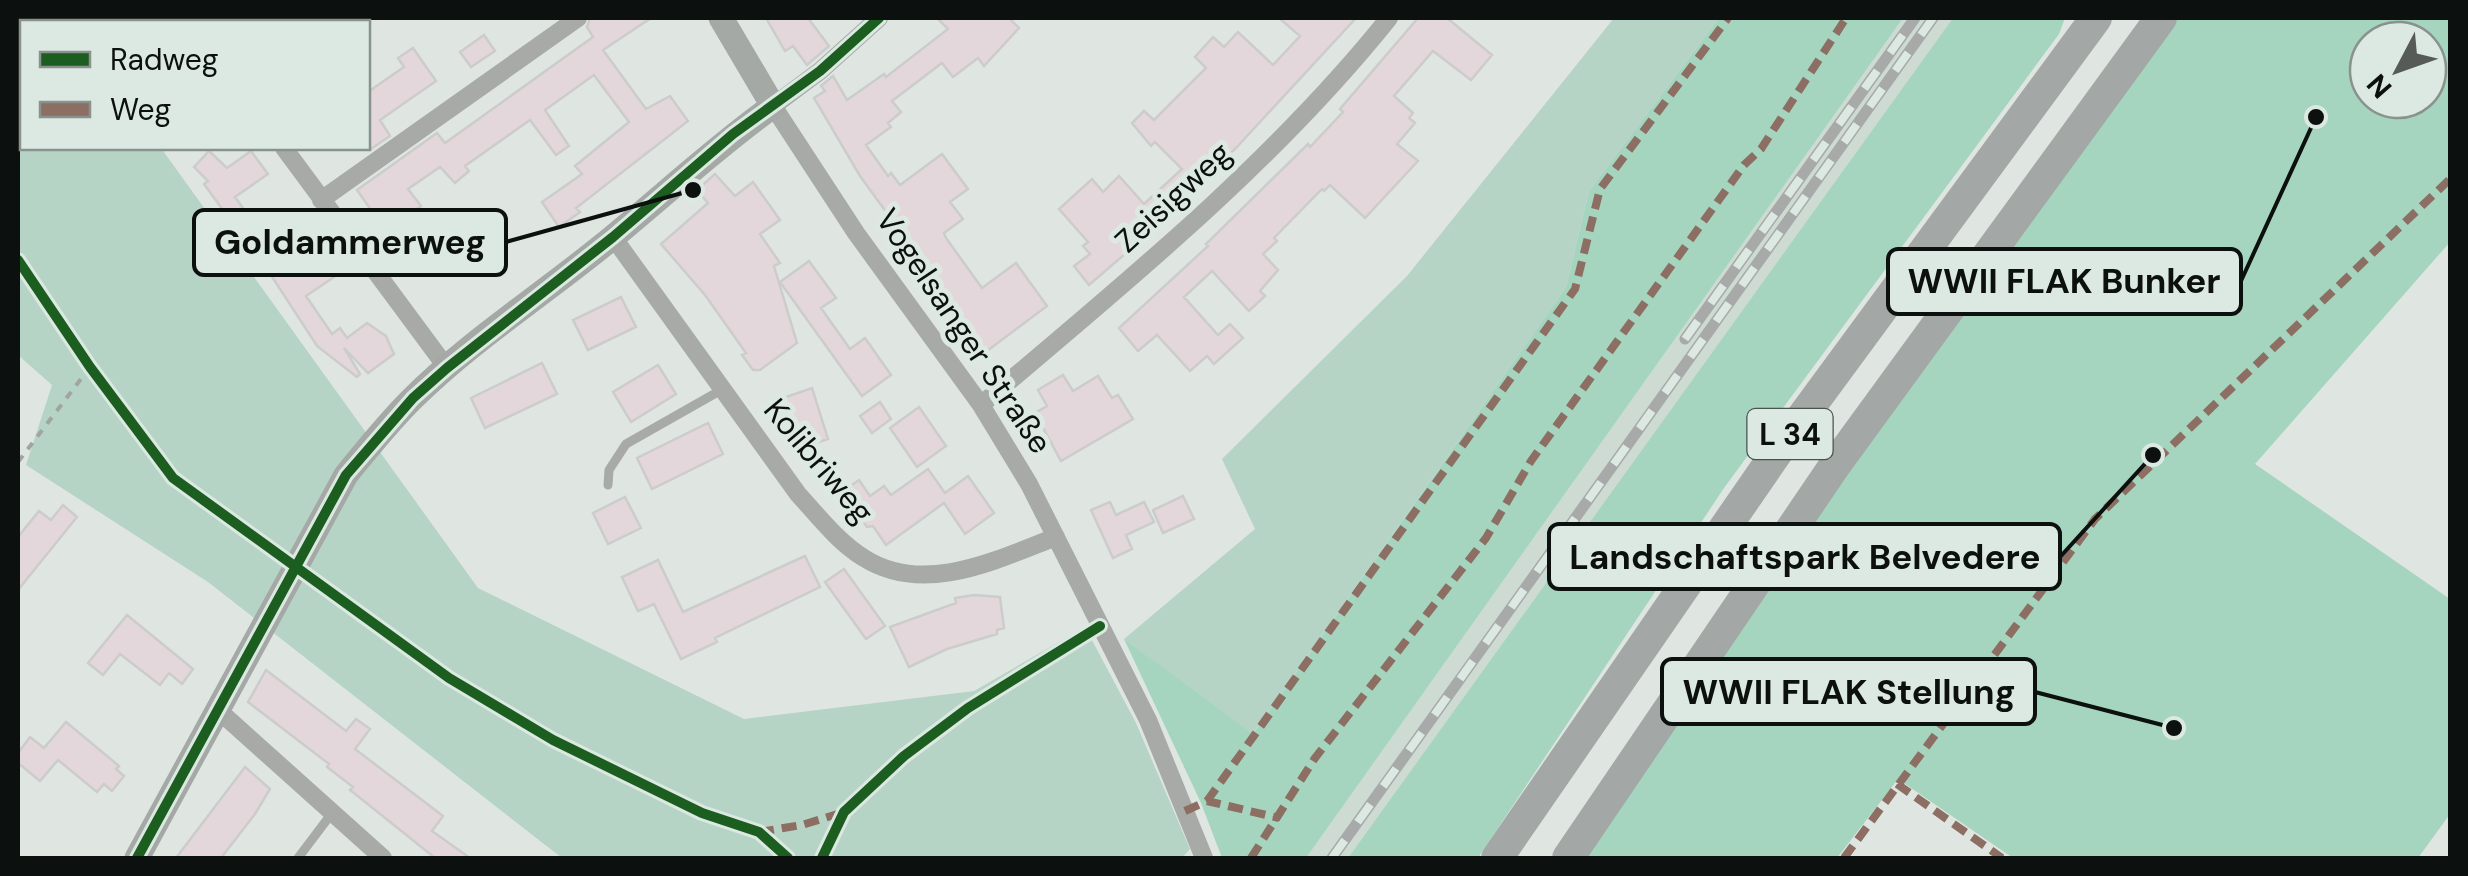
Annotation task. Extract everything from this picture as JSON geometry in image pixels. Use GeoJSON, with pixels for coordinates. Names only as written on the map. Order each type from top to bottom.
{"type":"FeatureCollection","features":[{"type":"Feature","properties":{"kind":"highway","name":"L 34"},"geometry":{"type":"LineString","coordinates":[[1497,858],[1784,442],[2096,18]]}},
{"type":"Feature","properties":{"kind":"highway","name":"L 34"},"geometry":{"type":"LineString","coordinates":[[1568,858],[1835,464],[2161,18]]}},
{"type":"Feature","properties":{"kind":"street"},"geometry":{"type":"LineString","coordinates":[[321,200],[578,18]]}},
{"type":"Feature","properties":{"kind":"street","name":"Vogelsanger Straße"},"geometry":{"type":"LineString","coordinates":[[721,18],[856,233],[981,405],[1028,484],[1148,720],[1204,858]]}},
{"type":"Feature","properties":{"kind":"street"},"geometry":{"type":"LineString","coordinates":[[137,858],[346,475],[401,410],[614,237],[733,134],[820,71],[880,18]]}},
{"type":"Feature","properties":{"kind":"street","name":"Zeisigweg"},"geometry":{"type":"LineString","coordinates":[[981,405],[1164,249],[1262,156],[1390,18]]}},
{"type":"Feature","properties":{"kind":"street"},"geometry":{"type":"LineString","coordinates":[[285,150],[448,368]]}},
{"type":"Feature","properties":{"kind":"street","name":"Kolibriweg"},"geometry":{"type":"LineString","coordinates":[[614,237],[798,494],[862,558],[893,572],[920,576],[999,559],[1056,537]]}},
{"type":"Feature","properties":{"kind":"street"},"geometry":{"type":"LineString","coordinates":[[218,710],[384,858]]}},
{"type":"Feature","properties":{"kind":"lane"},"geometry":{"type":"LineString","coordinates":[[608,485],[610,470],[626,444],[723,389]]}},
{"type":"Feature","properties":{"kind":"lane"},"geometry":{"type":"LineString","coordinates":[[298,858],[332,812]]}},
{"type":"Feature","properties":{"kind":"path"},"geometry":{"type":"LineString","coordinates":[[18,462],[90,367]]}},
{"type":"Feature","properties":{"kind":"shaded area"},"geometry":{"type":"Polygon","coordinates":[[[1903,18],[1953,18],[1348,858],[1306,858],[1903,18]]]}},
{"type":"Feature","properties":{"kind":"green space"},"geometry":{"type":"Polygon","coordinates":[[[18,18],[68,18],[20,20],[20,150],[162,150],[478,588],[744,719],[974,691],[1085,627],[1136,723],[1190,849],[1182,858],[562,858],[208,582],[26,465],[52,385],[18,355],[18,18]]]}},
{"type":"Feature","properties":{"kind":"green space"},"geometry":{"type":"Polygon","coordinates":[[[1614,18],[1719,18],[1589,191],[1566,287],[1252,735],[1124,639],[1255,529],[1222,459],[1407,276],[1614,18]]]}},
{"type":"Feature","properties":{"kind":"green space"},"geometry":{"type":"Polygon","coordinates":[[[1719,18],[1903,18],[1306,858],[1222,858],[1201,803],[1124,639],[1253,734],[1566,287],[1589,191],[1719,18]]]}},
{"type":"Feature","properties":{"kind":"green space"},"geometry":{"type":"Polygon","coordinates":[[[1953,18],[2065,18],[2059,34],[1724,488],[1478,858],[1348,858],[1953,18]]]}},
{"type":"Feature","properties":{"kind":"green space"},"geometry":{"type":"Polygon","coordinates":[[[2173,18],[2450,18],[2450,242],[2255,464],[2450,599],[2450,814],[2418,858],[2013,858],[1898,779],[1837,858],[1579,858],[1704,667],[2173,18]]]}},
{"type":"Feature","properties":{"kind":"building"},"geometry":{"type":"Polygon","coordinates":[[[590,18],[651,18],[603,50],[646,109],[670,96],[688,121],[576,208],[580,212],[559,227],[542,202],[582,174],[575,166],[629,122],[594,75],[545,110],[569,146],[556,155],[530,120],[465,166],[469,171],[455,183],[440,167],[408,189],[421,206],[386,231],[357,190],[437,133],[445,143],[593,37],[587,27],[590,18]]]}},
{"type":"Feature","properties":{"kind":"building"},"geometry":{"type":"Polygon","coordinates":[[[766,18],[808,18],[829,46],[807,65],[793,46],[785,51],[766,18]]]}},
{"type":"Feature","properties":{"kind":"building"},"geometry":{"type":"Polygon","coordinates":[[[937,18],[1009,18],[1019,28],[984,66],[978,58],[953,77],[942,63],[892,101],[901,112],[888,123],[891,127],[866,145],[888,176],[891,173],[900,185],[942,154],[968,189],[950,202],[963,219],[944,233],[946,238],[982,288],[1016,263],[1047,306],[987,351],[860,176],[814,98],[825,91],[821,86],[833,76],[847,100],[884,74],[886,77],[948,29],[937,18]]]}},
{"type":"Feature","properties":{"kind":"building"},"geometry":{"type":"Polygon","coordinates":[[[1279,18],[1356,18],[1161,223],[1089,285],[1074,266],[1090,254],[1083,246],[1088,242],[1059,209],[1092,179],[1103,192],[1119,176],[1144,204],[1182,169],[1155,142],[1151,146],[1132,123],[1144,111],[1154,120],[1206,68],[1195,57],[1213,37],[1224,47],[1238,32],[1273,65],[1300,36],[1279,18]]]}},
{"type":"Feature","properties":{"kind":"building"},"geometry":{"type":"Polygon","coordinates":[[[1418,18],[1447,18],[1492,55],[1471,80],[1433,51],[1394,96],[1413,113],[1409,118],[1415,123],[1397,144],[1418,161],[1365,218],[1330,185],[1322,189],[1263,254],[1278,270],[1260,291],[1265,296],[1249,311],[1212,271],[1184,297],[1218,335],[1230,324],[1243,338],[1214,364],[1207,356],[1190,371],[1157,335],[1138,351],[1119,328],[1208,246],[1308,144],[1310,147],[1418,18]]]}},
{"type":"Feature","properties":{"kind":"building"},"geometry":{"type":"Polygon","coordinates":[[[484,35],[495,51],[471,67],[460,52],[484,35]]]}},
{"type":"Feature","properties":{"kind":"building"},"geometry":{"type":"Polygon","coordinates":[[[413,48],[436,81],[380,120],[390,136],[371,149],[370,91],[404,67],[398,58],[413,48]]]}},
{"type":"Feature","properties":{"kind":"building"},"geometry":{"type":"Polygon","coordinates":[[[209,151],[227,168],[251,151],[268,174],[235,197],[250,218],[236,228],[204,184],[208,181],[194,167],[209,151]]]}},
{"type":"Feature","properties":{"kind":"building"},"geometry":{"type":"Polygon","coordinates":[[[715,174],[735,196],[753,182],[780,220],[760,234],[780,263],[774,266],[797,343],[760,370],[753,370],[742,355],[746,353],[705,295],[661,244],[708,203],[697,190],[715,174]]]}},
{"type":"Feature","properties":{"kind":"building"},"geometry":{"type":"Polygon","coordinates":[[[287,238],[308,258],[322,248],[340,273],[306,296],[332,334],[340,328],[347,338],[367,323],[386,336],[394,354],[368,373],[344,348],[360,374],[357,377],[317,346],[267,269],[276,262],[270,256],[287,238]]]}},
{"type":"Feature","properties":{"kind":"building"},"geometry":{"type":"Polygon","coordinates":[[[809,261],[836,298],[821,308],[850,349],[865,338],[891,375],[862,396],[780,282],[809,261]]]}},
{"type":"Feature","properties":{"kind":"building"},"geometry":{"type":"Polygon","coordinates":[[[621,297],[636,327],[588,350],[573,320],[621,297]]]}},
{"type":"Feature","properties":{"kind":"building"},"geometry":{"type":"Polygon","coordinates":[[[542,363],[557,394],[485,428],[471,398],[542,363]]]}},
{"type":"Feature","properties":{"kind":"building"},"geometry":{"type":"Polygon","coordinates":[[[658,365],[676,394],[631,422],[613,392],[658,365]]]}},
{"type":"Feature","properties":{"kind":"building"},"geometry":{"type":"Polygon","coordinates":[[[1063,375],[1073,391],[1098,376],[1112,398],[1118,395],[1133,419],[1061,461],[1035,413],[1047,406],[1038,390],[1063,375]]]}},
{"type":"Feature","properties":{"kind":"building"},"geometry":{"type":"Polygon","coordinates":[[[812,388],[828,439],[796,450],[780,399],[812,388]]]}},
{"type":"Feature","properties":{"kind":"building"},"geometry":{"type":"Polygon","coordinates":[[[880,402],[891,419],[872,433],[860,416],[880,402]]]}},
{"type":"Feature","properties":{"kind":"building"},"geometry":{"type":"Polygon","coordinates":[[[919,407],[946,446],[917,467],[890,428],[919,407]]]}},
{"type":"Feature","properties":{"kind":"building"},"geometry":{"type":"Polygon","coordinates":[[[708,423],[723,454],[652,489],[637,458],[708,423]]]}},
{"type":"Feature","properties":{"kind":"building"},"geometry":{"type":"Polygon","coordinates":[[[928,469],[945,493],[968,476],[994,513],[965,534],[944,503],[886,545],[873,526],[867,527],[842,492],[859,480],[870,496],[884,486],[891,495],[928,469]]]}},
{"type":"Feature","properties":{"kind":"building"},"geometry":{"type":"Polygon","coordinates":[[[1183,496],[1194,519],[1163,533],[1153,510],[1183,496]]]}},
{"type":"Feature","properties":{"kind":"building"},"geometry":{"type":"Polygon","coordinates":[[[625,497],[641,528],[608,544],[593,513],[625,497]]]}},
{"type":"Feature","properties":{"kind":"building"},"geometry":{"type":"Polygon","coordinates":[[[1110,502],[1116,515],[1144,502],[1154,522],[1126,535],[1132,549],[1113,558],[1091,510],[1110,502]]]}},
{"type":"Feature","properties":{"kind":"building"},"geometry":{"type":"Polygon","coordinates":[[[63,505],[77,517],[18,590],[18,537],[39,511],[51,520],[63,505]]]}},
{"type":"Feature","properties":{"kind":"building"},"geometry":{"type":"Polygon","coordinates":[[[805,556],[820,587],[715,638],[717,642],[681,659],[654,604],[638,611],[622,577],[658,560],[683,612],[805,556]]]}},
{"type":"Feature","properties":{"kind":"building"},"geometry":{"type":"Polygon","coordinates":[[[844,569],[885,626],[866,639],[825,582],[844,569]]]}},
{"type":"Feature","properties":{"kind":"building"},"geometry":{"type":"Polygon","coordinates":[[[1000,597],[1004,628],[909,667],[890,627],[956,603],[955,598],[1000,597]]]}},
{"type":"Feature","properties":{"kind":"building"},"geometry":{"type":"Polygon","coordinates":[[[127,615],[193,669],[182,684],[169,673],[160,685],[120,654],[103,675],[88,663],[127,615]]]}},
{"type":"Feature","properties":{"kind":"building"},"geometry":{"type":"Polygon","coordinates":[[[266,670],[346,731],[356,719],[370,729],[355,749],[443,816],[432,831],[470,858],[435,858],[350,790],[353,787],[327,767],[329,764],[248,702],[266,670]]]}},
{"type":"Feature","properties":{"kind":"building"},"geometry":{"type":"Polygon","coordinates":[[[66,722],[119,766],[116,769],[124,776],[112,791],[104,784],[97,792],[58,760],[40,781],[18,763],[18,753],[30,737],[44,748],[66,722]]]}},
{"type":"Feature","properties":{"kind":"building"},"geometry":{"type":"Polygon","coordinates":[[[245,767],[270,789],[255,814],[221,858],[176,858],[245,767]]]}},
{"type":"Feature","properties":{"kind":"railway"},"geometry":{"type":"LineString","coordinates":[[1685,339],[1915,18]]}},
{"type":"Feature","properties":{"kind":"railway"},"geometry":{"type":"LineString","coordinates":[[1332,858],[1933,18]]}},
{"type":"Feature","properties":{"kind":"marked path"},"geometry":{"type":"LineString","coordinates":[[1207,801],[1575,289],[1600,189],[1728,18]]}},
{"type":"Feature","properties":{"kind":"marked path"},"geometry":{"type":"LineString","coordinates":[[1251,858],[1315,758],[1486,538],[1531,461],[1744,165],[1761,149],[1846,18]]}},
{"type":"Feature","properties":{"kind":"marked path"},"geometry":{"type":"LineString","coordinates":[[1844,858],[2095,519],[2450,179]]}},
{"type":"Feature","properties":{"kind":"marked path"},"geometry":{"type":"LineString","coordinates":[[1897,784],[2002,858]]}},
{"type":"Feature","properties":{"kind":"marked path"},"geometry":{"type":"LineString","coordinates":[[1185,811],[1207,801],[1279,818]]}},
{"type":"Feature","properties":{"kind":"marked path"},"geometry":{"type":"LineString","coordinates":[[759,832],[802,825],[844,812]]}},
{"type":"Feature","properties":{"kind":"cycle path"},"geometry":{"type":"LineString","coordinates":[[137,858],[346,475],[413,398],[613,237],[733,134],[820,71],[879,18]]}},
{"type":"Feature","properties":{"kind":"cycle path"},"geometry":{"type":"LineString","coordinates":[[18,260],[90,367],[173,478],[449,678],[553,740],[702,813],[759,832],[788,858]]}},
{"type":"Feature","properties":{"kind":"cycle path"},"geometry":{"type":"LineString","coordinates":[[822,858],[844,812],[904,756],[968,708],[1100,626]]}},
{"type":"Feature","properties":{"kind":"place","name":"WWII FLAK Bunker"},"geometry":{"type":"Point","coordinates":[2316,117]}},
{"type":"Feature","properties":{"kind":"place","name":"Goldammerweg"},"geometry":{"type":"Point","coordinates":[693,190]}},
{"type":"Feature","properties":{"kind":"place","name":"Landschaftspark Belvedere"},"geometry":{"type":"Point","coordinates":[2153,455]}},
{"type":"Feature","properties":{"kind":"place","name":"WWII FLAK Stellung"},"geometry":{"type":"Point","coordinates":[2174,728]}}]}
